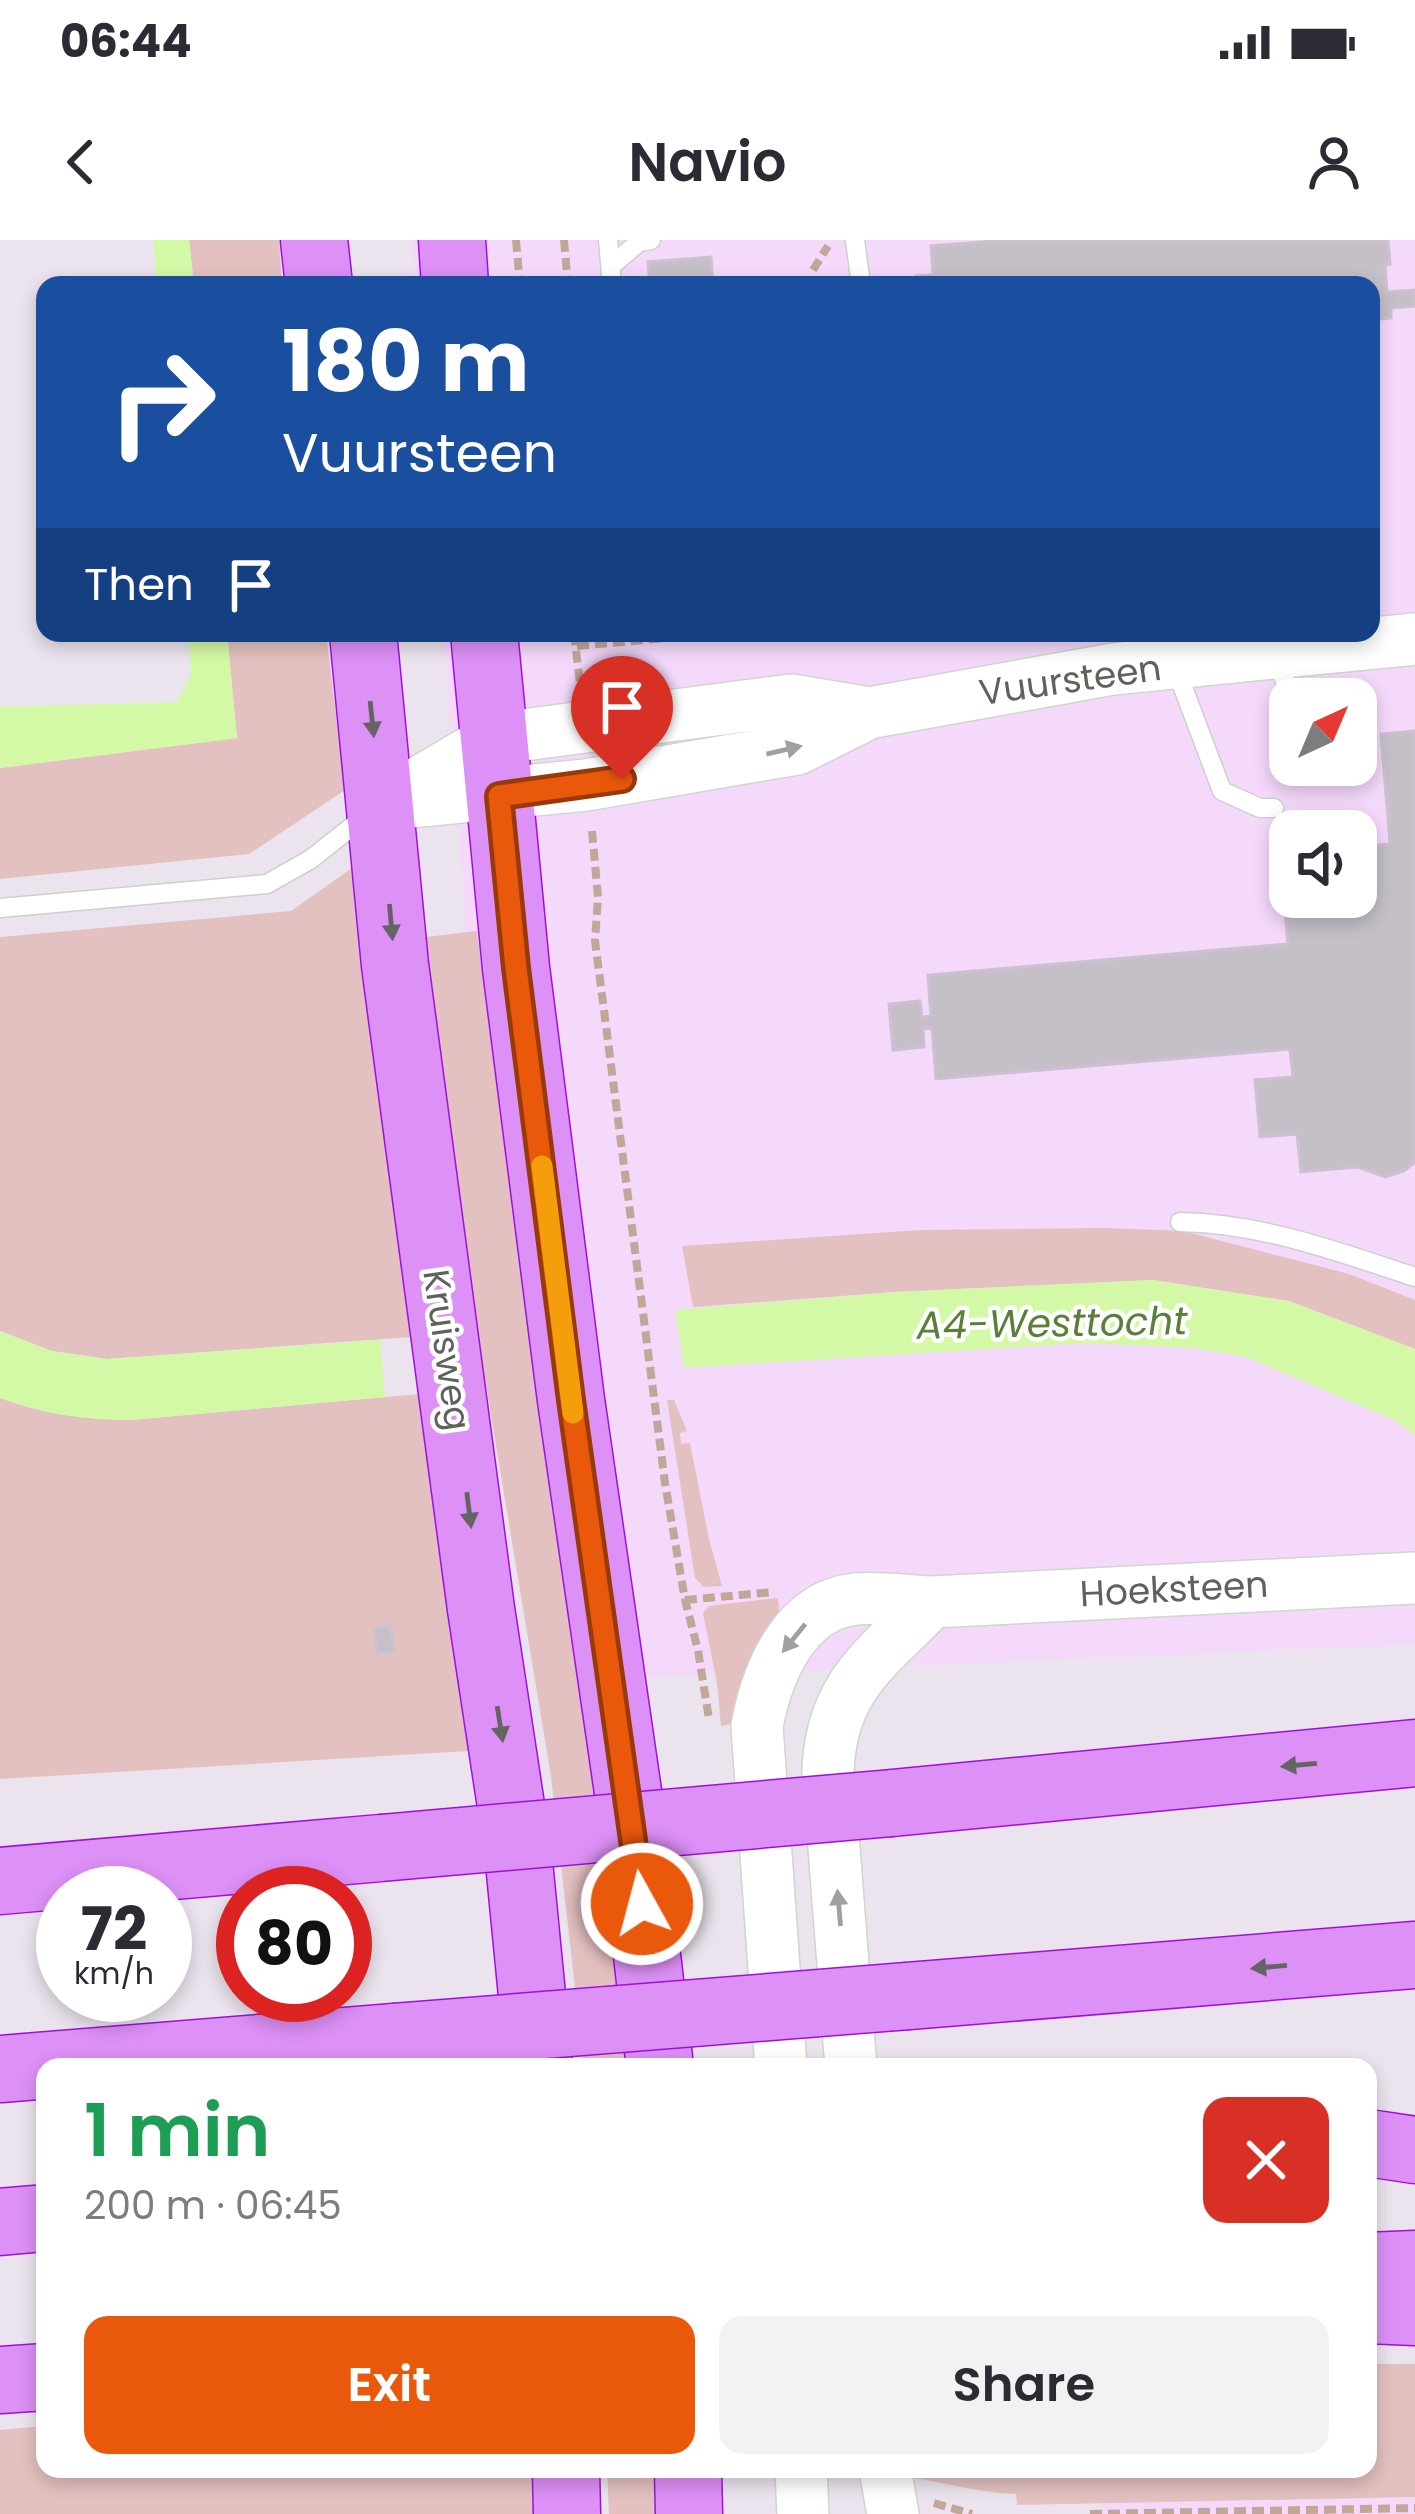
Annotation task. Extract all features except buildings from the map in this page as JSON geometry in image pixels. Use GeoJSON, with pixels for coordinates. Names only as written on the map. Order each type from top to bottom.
{"type":"FeatureCollection","features":[{"type":"Feature","properties":{"kind":"highway"},"geometry":{"type":"LineString","coordinates":[[314,240],[318,276]]}},
{"type":"Feature","properties":{"kind":"highway"},"geometry":{"type":"LineString","coordinates":[[452,240],[454,276]]}},
{"type":"Feature","properties":{"kind":"highway","name":"Kruisweg"},"geometry":{"type":"LineString","coordinates":[[364,642],[404,1035],[518,1852],[538,2058]]}},
{"type":"Feature","properties":{"kind":"highway"},"geometry":{"type":"LineString","coordinates":[[485,642],[516,968],[571,1400],[628,1792],[659,2058]]}},
{"type":"Feature","properties":{"kind":"highway"},"geometry":{"type":"LineString","coordinates":[[170,1866],[1415,1754]]}},
{"type":"Feature","properties":{"kind":"highway"},"geometry":{"type":"LineString","coordinates":[[0,1867],[36,1869]]}},
{"type":"Feature","properties":{"kind":"highway"},"geometry":{"type":"LineString","coordinates":[[0,1881],[36,1878]]}},
{"type":"Feature","properties":{"kind":"highway"},"geometry":{"type":"LineString","coordinates":[[136,2058],[1405,1955]]}},
{"type":"Feature","properties":{"kind":"highway"},"geometry":{"type":"LineString","coordinates":[[0,2069],[36,2066]]}},
{"type":"Feature","properties":{"kind":"highway"},"geometry":{"type":"LineString","coordinates":[[1377,2114],[1415,2111]]}},
{"type":"Feature","properties":{"kind":"highway"},"geometry":{"type":"LineString","coordinates":[[1377,2144],[1415,2150]]}},
{"type":"Feature","properties":{"kind":"highway"},"geometry":{"type":"LineString","coordinates":[[0,2222],[36,2219]]}},
{"type":"Feature","properties":{"kind":"highway"},"geometry":{"type":"LineString","coordinates":[[1377,2266],[1415,2264]]}},
{"type":"Feature","properties":{"kind":"highway"},"geometry":{"type":"LineString","coordinates":[[1377,2311],[1415,2312]]}},
{"type":"Feature","properties":{"kind":"highway"},"geometry":{"type":"LineString","coordinates":[[0,2380],[36,2378]]}},
{"type":"Feature","properties":{"kind":"highway"},"geometry":{"type":"LineString","coordinates":[[566,2478],[567,2514]]}},
{"type":"Feature","properties":{"kind":"highway"},"geometry":{"type":"LineString","coordinates":[[688,2478],[689,2514]]}},
{"type":"Feature","properties":{"kind":"street","name":"Vuursteen"},"geometry":{"type":"LineString","coordinates":[[1380,639],[1415,639]]}},
{"type":"Feature","properties":{"kind":"street","name":"Vuursteen"},"geometry":{"type":"LineString","coordinates":[[496,768],[586,785],[797,749],[869,713],[1113,669],[1174,665],[1283,676],[1349,642]]}},
{"type":"Feature","properties":{"kind":"street","name":"Vuursteen"},"geometry":{"type":"LineString","coordinates":[[380,805],[496,768],[582,728],[791,700],[869,713]]}},
{"type":"Feature","properties":{"kind":"street","name":"Hoeksteen"},"geometry":{"type":"LineString","coordinates":[[780,2058],[758,1726],[761,1702],[778,1658],[798,1629],[830,1606],[854,1599],[932,1602],[1415,1578]]}},
{"type":"Feature","properties":{"kind":"street"},"geometry":{"type":"LineString","coordinates":[[850,2058],[829,1739],[853,1683],[932,1602]]}},
{"type":"Feature","properties":{"kind":"street"},"geometry":{"type":"LineString","coordinates":[[801,2478],[803,2514]]}},
{"type":"Feature","properties":{"kind":"street"},"geometry":{"type":"LineString","coordinates":[[887,2478],[893,2514]]}},
{"type":"Feature","properties":{"kind":"lane"},"geometry":{"type":"LineString","coordinates":[[608,240],[612,275]]}},
{"type":"Feature","properties":{"kind":"lane"},"geometry":{"type":"LineString","coordinates":[[612,275],[639,242],[651,240]]}},
{"type":"Feature","properties":{"kind":"lane"},"geometry":{"type":"LineString","coordinates":[[855,240],[861,276]]}},
{"type":"Feature","properties":{"kind":"lane"},"geometry":{"type":"LineString","coordinates":[[1174,665],[1222,791],[1260,808],[1274,808]]}},
{"type":"Feature","properties":{"kind":"lane"},"geometry":{"type":"LineString","coordinates":[[0,908],[267,884],[311,859],[380,805]]}},
{"type":"Feature","properties":{"kind":"lane"},"geometry":{"type":"LineString","coordinates":[[1180,1222],[1223,1222],[1415,1277]]}},
{"type":"Feature","properties":{"kind":"path"},"geometry":{"type":"LineString","coordinates":[[516,240],[519,276]]}},
{"type":"Feature","properties":{"kind":"path"},"geometry":{"type":"LineString","coordinates":[[564,240],[567,276]]}},
{"type":"Feature","properties":{"kind":"path"},"geometry":{"type":"LineString","coordinates":[[813,270],[827,240]]}},
{"type":"Feature","properties":{"kind":"path"},"geometry":{"type":"LineString","coordinates":[[577,642],[582,728]]}},
{"type":"Feature","properties":{"kind":"path"},"geometry":{"type":"LineString","coordinates":[[577,646],[622,642]]}},
{"type":"Feature","properties":{"kind":"path"},"geometry":{"type":"LineString","coordinates":[[586,785],[598,896],[595,941],[652,1390],[685,1600],[785,1591]]}},
{"type":"Feature","properties":{"kind":"path"},"geometry":{"type":"LineString","coordinates":[[1090,2514],[1415,2508]]}},
{"type":"Feature","properties":{"kind":"shaded area"},"geometry":{"type":"Polygon","coordinates":[[[189,240],[279,240],[281,276],[193,276],[189,240]]]}},
{"type":"Feature","properties":{"kind":"shaded area"},"geometry":{"type":"Polygon","coordinates":[[[412,240],[1415,240],[1415,1644],[578,1680],[487,1200],[444,642],[1380,642],[1380,276],[414,276],[412,240]]]}},
{"type":"Feature","properties":{"kind":"shaded area"},"geometry":{"type":"Polygon","coordinates":[[[228,642],[327,642],[345,790],[249,854],[0,879],[0,768],[237,738],[228,642]]]}},
{"type":"Feature","properties":{"kind":"shaded area"},"geometry":{"type":"Polygon","coordinates":[[[352,868],[411,1337],[107,1359],[52,1351],[0,1331],[0,937],[291,911],[352,868]]]}},
{"type":"Feature","properties":{"kind":"shaded area"},"geometry":{"type":"Polygon","coordinates":[[[477,931],[594,1783],[626,2058],[583,2058],[551,1776],[476,1325],[426,937],[477,931]]]}},
{"type":"Feature","properties":{"kind":"shaded area"},"geometry":{"type":"Polygon","coordinates":[[[921,1230],[1183,1231],[1349,1274],[1415,1300],[1415,1349],[1289,1301],[1153,1280],[693,1307],[682,1246],[921,1230]]]}},
{"type":"Feature","properties":{"kind":"shaded area"},"geometry":{"type":"Polygon","coordinates":[[[420,1394],[485,1750],[0,1779],[0,1398],[64,1415],[131,1420],[420,1394]]]}},
{"type":"Feature","properties":{"kind":"shaded area"},"geometry":{"type":"Polygon","coordinates":[[[667,1400],[674,1400],[687,1431],[680,1433],[681,1444],[690,1443],[722,1586],[704,1587],[695,1578],[667,1400]]]}},
{"type":"Feature","properties":{"kind":"shaded area"},"geometry":{"type":"Polygon","coordinates":[[[778,1598],[780,1622],[745,1722],[721,1726],[703,1613],[709,1606],[778,1598]]]}},
{"type":"Feature","properties":{"kind":"shaded area"},"geometry":{"type":"Polygon","coordinates":[[[1377,2364],[1415,2364],[1415,2497],[1017,2505],[1016,2494],[913,2478],[1377,2478],[1377,2364]]]}},
{"type":"Feature","properties":{"kind":"shaded area"},"geometry":{"type":"Polygon","coordinates":[[[36,2427],[36,2478],[542,2478],[544,2514],[0,2514],[0,2430],[36,2427]]]}},
{"type":"Feature","properties":{"kind":"shaded area"},"geometry":{"type":"Polygon","coordinates":[[[1415,2454],[1415,2514],[1100,2514],[1117,2478],[1377,2478],[1377,2466],[1415,2454]]]}},
{"type":"Feature","properties":{"kind":"shaded area"},"geometry":{"type":"Polygon","coordinates":[[[607,2478],[655,2478],[657,2514],[609,2514],[607,2478]]]}},
{"type":"Feature","properties":{"kind":"water"},"geometry":{"type":"Polygon","coordinates":[[[153,240],[189,240],[193,276],[156,276],[153,240]]]}},
{"type":"Feature","properties":{"kind":"water"},"geometry":{"type":"Polygon","coordinates":[[[189,642],[228,642],[237,738],[0,768],[0,707],[177,702],[191,674],[189,642]]]}},
{"type":"Feature","properties":{"kind":"water","name":"A4-Westtocht"},"geometry":{"type":"Polygon","coordinates":[[[1153,1280],[1289,1301],[1415,1349],[1415,1435],[1392,1419],[1246,1357],[1193,1348],[1086,1343],[684,1368],[675,1310],[895,1292],[1153,1280]]]}},
{"type":"Feature","properties":{"kind":"water"},"geometry":{"type":"Polygon","coordinates":[[[0,1331],[52,1351],[107,1359],[380,1340],[385,1397],[131,1420],[65,1415],[0,1398],[0,1331]]]}},
{"type":"Feature","properties":{"kind":"slow traffic"},"geometry":{"type":"LineString","coordinates":[[542,1166],[573,1413]]}},
{"type":"Feature","properties":{"kind":"route"},"geometry":{"type":"LineString","coordinates":[[622,779],[499,796],[571,1400],[642,1904]]}}]}
